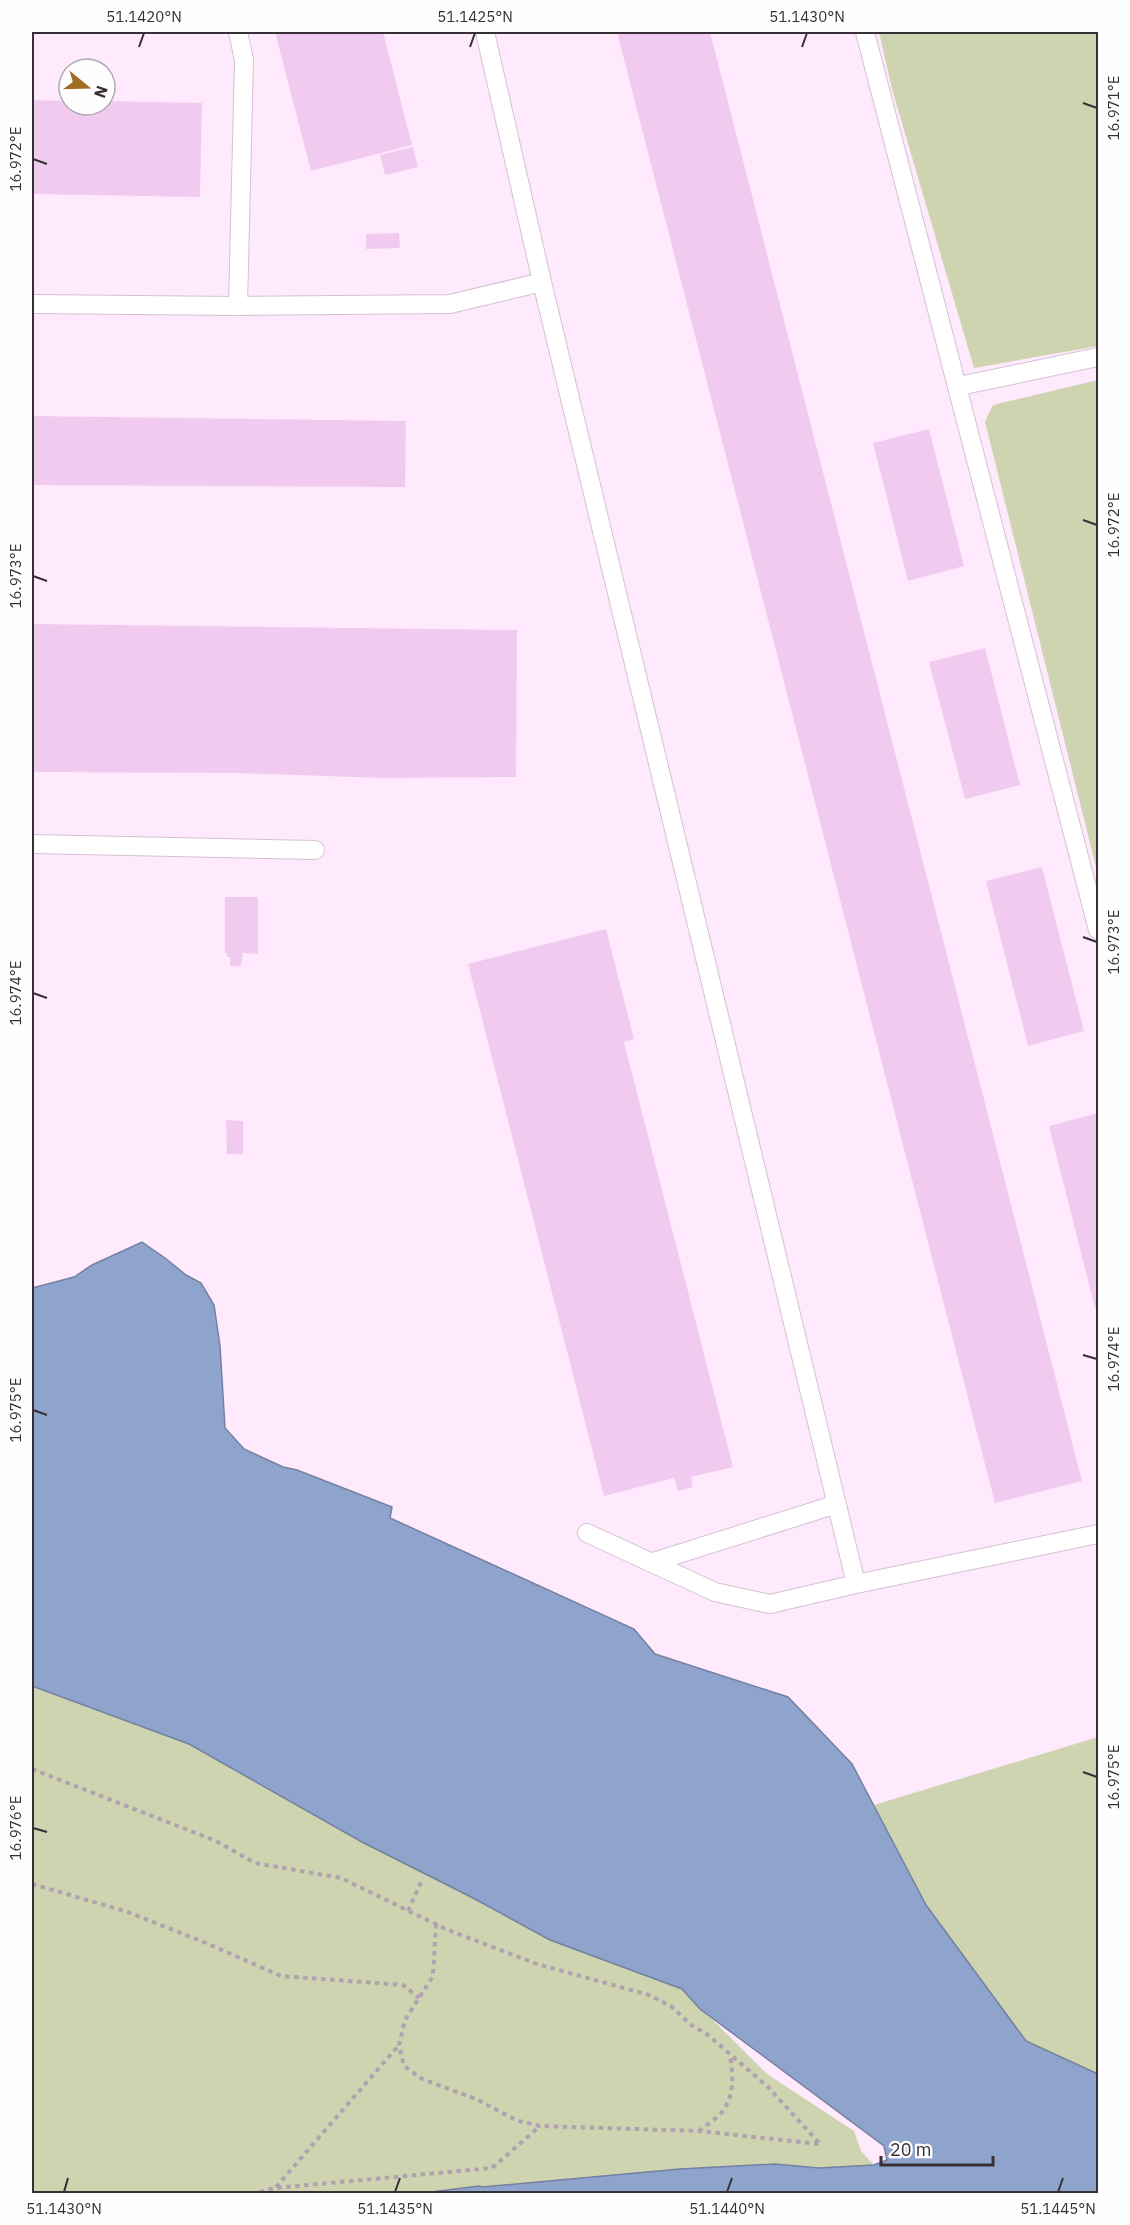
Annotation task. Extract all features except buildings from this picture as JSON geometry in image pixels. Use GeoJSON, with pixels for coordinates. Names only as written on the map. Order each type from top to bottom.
{"type":"FeatureCollection","features":[{"type":"Feature","properties":{"kind":"lane"},"geometry":{"type":"LineString","coordinates":[[238,32],[244,60],[238,306]]}},
{"type":"Feature","properties":{"kind":"lane"},"geometry":{"type":"LineString","coordinates":[[485,32],[542,282],[856,1584]]}},
{"type":"Feature","properties":{"kind":"lane"},"geometry":{"type":"LineString","coordinates":[[866,32],[1098,930]]}},
{"type":"Feature","properties":{"kind":"lane"},"geometry":{"type":"LineString","coordinates":[[32,304],[238,306],[450,304],[542,282]]}},
{"type":"Feature","properties":{"kind":"lane"},"geometry":{"type":"LineString","coordinates":[[959,386],[1098,357]]}},
{"type":"Feature","properties":{"kind":"lane"},"geometry":{"type":"LineString","coordinates":[[32,844],[315,850]]}},
{"type":"Feature","properties":{"kind":"lane"},"geometry":{"type":"LineString","coordinates":[[653,1563],[837,1504]]}},
{"type":"Feature","properties":{"kind":"lane"},"geometry":{"type":"LineString","coordinates":[[587,1533],[715,1592],[770,1604],[1098,1534]]}},
{"type":"Feature","properties":{"kind":"path"},"geometry":{"type":"LineString","coordinates":[[32,1769],[216,1841],[255,1863],[341,1878],[436,1924],[537,1964],[650,1995],[672,2007],[768,2087],[820,2144],[699,2131],[540,2126],[518,2121],[476,2099],[422,2079],[404,2066],[399,2045],[405,2020],[432,1976],[436,1924]]}},
{"type":"Feature","properties":{"kind":"path"},"geometry":{"type":"LineString","coordinates":[[408,1911],[422,1880]]}},
{"type":"Feature","properties":{"kind":"path"},"geometry":{"type":"LineString","coordinates":[[32,1884],[124,1911],[206,1943],[281,1976],[403,1985],[419,1998]]}},
{"type":"Feature","properties":{"kind":"path"},"geometry":{"type":"LineString","coordinates":[[275,2188],[399,2045]]}},
{"type":"Feature","properties":{"kind":"path"},"geometry":{"type":"LineString","coordinates":[[699,2131],[722,2112],[731,2092],[733,2075],[730,2055]]}},
{"type":"Feature","properties":{"kind":"path"},"geometry":{"type":"LineString","coordinates":[[251,2193],[275,2188],[492,2168],[540,2126]]}},
{"type":"Feature","properties":{"kind":"green space"},"geometry":{"type":"Polygon","coordinates":[[[879,32],[1098,32],[1098,346],[974,368],[892,89],[879,32]]]}},
{"type":"Feature","properties":{"kind":"green space"},"geometry":{"type":"Polygon","coordinates":[[[1098,380],[1098,875],[985,422],[993,405],[1098,380]]]}},
{"type":"Feature","properties":{"kind":"green space"},"geometry":{"type":"Polygon","coordinates":[[[32,1686],[189,1744],[362,1842],[550,1940],[682,1989],[767,2074],[854,2131],[861,2151],[874,2165],[819,2168],[775,2164],[434,2194],[32,2193],[32,1686]]]}},
{"type":"Feature","properties":{"kind":"green space"},"geometry":{"type":"Polygon","coordinates":[[[1098,1737],[1098,2074],[1026,2041],[926,1905],[874,1805],[1098,1737]]]}},
{"type":"Feature","properties":{"kind":"water"},"geometry":{"type":"Polygon","coordinates":[[[142,1242],[186,1275],[201,1283],[214,1305],[220,1346],[225,1428],[244,1449],[283,1467],[297,1470],[392,1507],[390,1518],[634,1629],[655,1654],[788,1697],[852,1764],[926,1905],[1026,2041],[1098,2074],[1098,2193],[423,2193],[680,2169],[775,2164],[819,2168],[874,2165],[887,2160],[884,2146],[700,2009],[682,1989],[550,1940],[362,1842],[189,1744],[32,1686],[32,1288],[74,1277],[92,1265],[142,1242]]]}}]}
